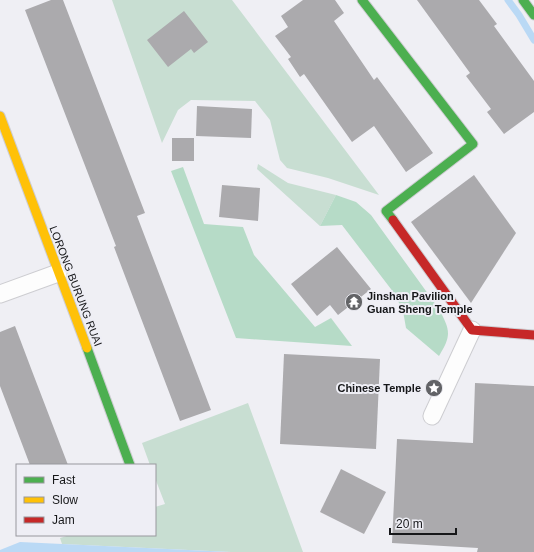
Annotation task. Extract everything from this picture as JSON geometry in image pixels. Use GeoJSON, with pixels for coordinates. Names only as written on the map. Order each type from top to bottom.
{"type":"FeatureCollection","features":[{"type":"Feature","properties":{"kind":"street"},"geometry":{"type":"LineString","coordinates":[[362,0],[473,144],[386,211],[472,330]]}},
{"type":"Feature","properties":{"kind":"street"},"geometry":{"type":"LineString","coordinates":[[523,0],[534,15]]}},
{"type":"Feature","properties":{"kind":"street","name":"LORONG BURUNG RUAI"},"geometry":{"type":"LineString","coordinates":[[0,116],[130,464]]}},
{"type":"Feature","properties":{"kind":"street"},"geometry":{"type":"LineString","coordinates":[[0,294],[58,273]]}},
{"type":"Feature","properties":{"kind":"street"},"geometry":{"type":"LineString","coordinates":[[472,330],[534,334]]}},
{"type":"Feature","properties":{"kind":"street"},"geometry":{"type":"LineString","coordinates":[[432,416],[472,330]]}},
{"type":"Feature","properties":{"kind":"green space"},"geometry":{"type":"Polygon","coordinates":[[[112,0],[232,0],[379,195],[328,178],[287,168],[280,160],[270,120],[255,101],[191,100],[178,110],[162,143],[112,0]]]}},
{"type":"Feature","properties":{"kind":"green space"},"geometry":{"type":"Polygon","coordinates":[[[258,164],[288,183],[336,195],[320,226],[257,169],[258,164]]]}},
{"type":"Feature","properties":{"kind":"green space"},"geometry":{"type":"Polygon","coordinates":[[[183,167],[204,224],[243,227],[254,255],[315,327],[331,318],[352,346],[236,338],[171,171],[183,167]]]}},
{"type":"Feature","properties":{"kind":"green space"},"geometry":{"type":"Polygon","coordinates":[[[336,195],[356,202],[371,215],[439,309],[447,328],[448,337],[439,356],[406,328],[403,311],[394,293],[342,225],[320,226],[336,195]]]}},
{"type":"Feature","properties":{"kind":"green space"},"geometry":{"type":"Polygon","coordinates":[[[248,403],[303,552],[231,552],[62,544],[60,538],[67,536],[156,536],[156,507],[165,504],[156,481],[156,464],[150,464],[142,443],[248,403]]]}},
{"type":"Feature","properties":{"kind":"water"},"geometry":{"type":"Polygon","coordinates":[[[20,542],[231,552],[0,552],[0,550],[20,542]]]}},
{"type":"Feature","properties":{"kind":"building"},"geometry":{"type":"Polygon","coordinates":[[[51,0],[63,0],[145,213],[137,216],[211,410],[180,421],[114,247],[116,246],[25,10],[51,0]]]}},
{"type":"Feature","properties":{"kind":"building"},"geometry":{"type":"Polygon","coordinates":[[[303,0],[335,0],[344,13],[334,21],[374,80],[377,77],[433,153],[406,172],[374,126],[352,142],[304,74],[300,77],[288,59],[291,57],[275,36],[288,27],[281,16],[303,0]]]}},
{"type":"Feature","properties":{"kind":"building"},"geometry":{"type":"Polygon","coordinates":[[[417,0],[479,0],[497,24],[494,26],[534,81],[534,112],[504,134],[487,112],[491,109],[466,76],[470,73],[417,0]]]}},
{"type":"Feature","properties":{"kind":"building"},"geometry":{"type":"Polygon","coordinates":[[[184,11],[208,42],[194,53],[191,49],[168,67],[147,40],[184,11]]]}},
{"type":"Feature","properties":{"kind":"building"},"geometry":{"type":"Polygon","coordinates":[[[197,106],[252,109],[251,138],[196,136],[197,106]]]}},
{"type":"Feature","properties":{"kind":"building"},"geometry":{"type":"Polygon","coordinates":[[[172,138],[194,138],[194,161],[172,161],[172,138]]]}},
{"type":"Feature","properties":{"kind":"building"},"geometry":{"type":"Polygon","coordinates":[[[474,175],[516,233],[471,303],[411,222],[474,175]]]}},
{"type":"Feature","properties":{"kind":"building"},"geometry":{"type":"Polygon","coordinates":[[[222,185],[260,188],[258,221],[219,217],[222,185]]]}},
{"type":"Feature","properties":{"kind":"building"},"geometry":{"type":"Polygon","coordinates":[[[337,247],[371,289],[338,315],[330,305],[317,316],[291,284],[337,247]]]}},
{"type":"Feature","properties":{"kind":"building"},"geometry":{"type":"Polygon","coordinates":[[[15,326],[68,464],[30,464],[0,386],[0,332],[15,326]]]}},
{"type":"Feature","properties":{"kind":"building"},"geometry":{"type":"Polygon","coordinates":[[[284,354],[380,359],[376,449],[280,444],[284,354]]]}},
{"type":"Feature","properties":{"kind":"building"},"geometry":{"type":"Polygon","coordinates":[[[475,383],[534,386],[534,552],[477,552],[478,548],[392,543],[397,439],[473,443],[475,383]]]}},
{"type":"Feature","properties":{"kind":"building"},"geometry":{"type":"Polygon","coordinates":[[[341,469],[386,492],[364,534],[320,512],[341,469]]]}},
{"type":"Feature","properties":{"kind":"waterway"},"geometry":{"type":"LineString","coordinates":[[508,0],[534,40]]}},
{"type":"Feature","properties":{"kind":"traffic: fast"},"geometry":{"type":"LineString","coordinates":[[362,0],[473,144],[386,211],[393,220]]}},
{"type":"Feature","properties":{"kind":"traffic: fast"},"geometry":{"type":"LineString","coordinates":[[523,0],[534,15]]}},
{"type":"Feature","properties":{"kind":"traffic: fast"},"geometry":{"type":"LineString","coordinates":[[87,348],[130,464]]}},
{"type":"Feature","properties":{"kind":"traffic: slow"},"geometry":{"type":"LineString","coordinates":[[0,116],[87,348]]}},
{"type":"Feature","properties":{"kind":"traffic: jam"},"geometry":{"type":"LineString","coordinates":[[393,220],[472,330],[534,335]]}},
{"type":"Feature","properties":{"kind":"place","name":"Jinshan Pavilion Guan Sheng Temple"},"geometry":{"type":"Point","coordinates":[354,302]}},
{"type":"Feature","properties":{"kind":"place","name":"Chinese Temple"},"geometry":{"type":"Point","coordinates":[434,388]}}]}
